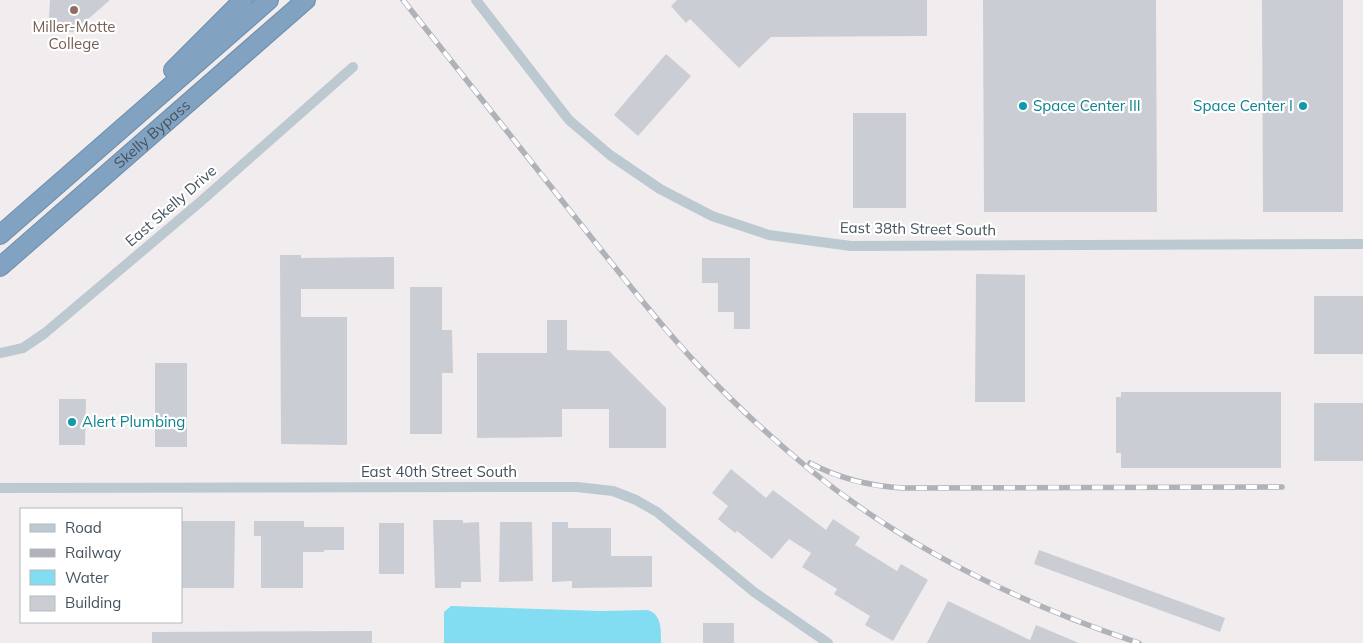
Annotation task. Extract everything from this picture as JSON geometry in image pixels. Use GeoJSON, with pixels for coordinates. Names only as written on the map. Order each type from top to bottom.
{"type":"FeatureCollection","features":[{"type":"Feature","properties":{"kind":"highway"},"geometry":{"type":"LineString","coordinates":[[66,178],[243,0]]}},
{"type":"Feature","properties":{"kind":"highway","name":"Skelly Bypass"},"geometry":{"type":"LineString","coordinates":[[0,235],[269,0]]}},
{"type":"Feature","properties":{"kind":"highway","name":"Skelly Bypass"},"geometry":{"type":"LineString","coordinates":[[0,267],[306,0]]}},
{"type":"Feature","properties":{"kind":"street","name":"East 38th Street South"},"geometry":{"type":"LineString","coordinates":[[476,0],[569,120],[610,155],[660,190],[712,216],[769,235],[851,246],[1363,244]]}},
{"type":"Feature","properties":{"kind":"street","name":"East Skelly Drive"},"geometry":{"type":"LineString","coordinates":[[0,353],[23,348],[45,333],[199,203],[353,67]]}},
{"type":"Feature","properties":{"kind":"street","name":"East 40th Street South"},"geometry":{"type":"LineString","coordinates":[[0,488],[576,487],[613,491],[636,500],[657,512],[754,592],[828,643]]}},
{"type":"Feature","properties":{"kind":"water"},"geometry":{"type":"Polygon","coordinates":[[[451,606],[601,611],[648,610],[653,612],[658,619],[661,628],[661,643],[444,643],[444,612],[451,606]]]}},
{"type":"Feature","properties":{"kind":"building","name":"Miller-Motte College"},"geometry":{"type":"Polygon","coordinates":[[[50,0],[110,0],[73,32],[60,31],[49,19],[50,0]]]}},
{"type":"Feature","properties":{"kind":"building"},"geometry":{"type":"Polygon","coordinates":[[[677,0],[927,0],[927,36],[771,37],[739,68],[690,19],[686,23],[671,6],[677,0]]]}},
{"type":"Feature","properties":{"kind":"building"},"geometry":{"type":"Polygon","coordinates":[[[983,0],[1156,0],[1157,212],[984,212],[983,0]]]}},
{"type":"Feature","properties":{"kind":"building","name":"Space Center I"},"geometry":{"type":"Polygon","coordinates":[[[1262,0],[1343,0],[1343,212],[1263,212],[1262,0]]]}},
{"type":"Feature","properties":{"kind":"building"},"geometry":{"type":"Polygon","coordinates":[[[666,54],[691,76],[638,136],[614,115],[666,54]]]}},
{"type":"Feature","properties":{"kind":"building"},"geometry":{"type":"Polygon","coordinates":[[[853,113],[906,113],[906,208],[853,208],[853,113]]]}},
{"type":"Feature","properties":{"kind":"building"},"geometry":{"type":"Polygon","coordinates":[[[280,255],[301,255],[301,258],[394,257],[394,289],[301,289],[301,317],[347,317],[347,445],[281,444],[280,255]]]}},
{"type":"Feature","properties":{"kind":"building"},"geometry":{"type":"Polygon","coordinates":[[[702,258],[750,258],[750,329],[734,329],[734,312],[718,312],[718,283],[702,283],[702,258]]]}},
{"type":"Feature","properties":{"kind":"building"},"geometry":{"type":"Polygon","coordinates":[[[976,274],[1025,275],[1025,402],[975,402],[976,274]]]}},
{"type":"Feature","properties":{"kind":"building"},"geometry":{"type":"Polygon","coordinates":[[[410,287],[442,287],[442,330],[452,330],[453,373],[442,373],[442,434],[410,434],[410,287]]]}},
{"type":"Feature","properties":{"kind":"building"},"geometry":{"type":"Polygon","coordinates":[[[1314,296],[1363,296],[1363,354],[1314,354],[1314,296]]]}},
{"type":"Feature","properties":{"kind":"building"},"geometry":{"type":"Polygon","coordinates":[[[547,320],[567,320],[567,350],[609,351],[666,408],[666,448],[609,448],[609,409],[562,409],[562,437],[477,438],[477,353],[547,353],[547,320]]]}},
{"type":"Feature","properties":{"kind":"building"},"geometry":{"type":"Polygon","coordinates":[[[155,363],[187,363],[187,447],[155,447],[155,363]]]}},
{"type":"Feature","properties":{"kind":"building"},"geometry":{"type":"Polygon","coordinates":[[[1121,392],[1281,392],[1281,468],[1121,468],[1121,453],[1116,453],[1116,397],[1121,397],[1121,392]]]}},
{"type":"Feature","properties":{"kind":"building","name":"Alert Plumbing"},"geometry":{"type":"Polygon","coordinates":[[[59,399],[86,399],[85,445],[59,445],[59,399]]]}},
{"type":"Feature","properties":{"kind":"building"},"geometry":{"type":"Polygon","coordinates":[[[1314,403],[1363,403],[1363,461],[1314,461],[1314,403]]]}},
{"type":"Feature","properties":{"kind":"building"},"geometry":{"type":"Polygon","coordinates":[[[731,469],[766,498],[773,490],[826,530],[833,519],[860,537],[855,545],[897,571],[901,564],[928,580],[893,641],[865,625],[870,616],[834,594],[837,589],[802,567],[811,553],[789,539],[772,559],[737,531],[735,533],[718,519],[728,506],[712,493],[731,469]]]}},
{"type":"Feature","properties":{"kind":"building"},"geometry":{"type":"Polygon","coordinates":[[[433,520],[463,520],[463,523],[479,522],[481,582],[461,582],[461,588],[435,588],[433,520]]]}},
{"type":"Feature","properties":{"kind":"building"},"geometry":{"type":"Polygon","coordinates":[[[182,521],[235,521],[234,588],[182,588],[182,521]]]}},
{"type":"Feature","properties":{"kind":"building"},"geometry":{"type":"Polygon","coordinates":[[[254,521],[304,521],[304,527],[344,527],[344,550],[303,552],[303,588],[261,588],[261,536],[254,536],[254,521]]]}},
{"type":"Feature","properties":{"kind":"building"},"geometry":{"type":"Polygon","coordinates":[[[500,522],[532,522],[533,581],[499,582],[500,522]]]}},
{"type":"Feature","properties":{"kind":"building"},"geometry":{"type":"Polygon","coordinates":[[[552,522],[568,522],[568,528],[611,528],[611,556],[652,556],[652,587],[572,588],[572,581],[552,582],[552,522]]]}},
{"type":"Feature","properties":{"kind":"building"},"geometry":{"type":"Polygon","coordinates":[[[379,523],[404,523],[404,574],[379,574],[379,523]]]}},
{"type":"Feature","properties":{"kind":"building"},"geometry":{"type":"Polygon","coordinates":[[[1039,550],[1225,618],[1220,632],[1034,564],[1039,550]]]}},
{"type":"Feature","properties":{"kind":"building"},"geometry":{"type":"Polygon","coordinates":[[[948,601],[1030,640],[1036,625],[1079,643],[927,643],[948,601]]]}},
{"type":"Feature","properties":{"kind":"building"},"geometry":{"type":"Polygon","coordinates":[[[703,623],[734,623],[734,643],[703,643],[703,623]]]}},
{"type":"Feature","properties":{"kind":"building"},"geometry":{"type":"Polygon","coordinates":[[[372,631],[372,643],[152,643],[152,632],[372,631]]]}},
{"type":"Feature","properties":{"kind":"railway"},"geometry":{"type":"LineString","coordinates":[[403,0],[663,326],[722,390],[779,444],[846,497],[884,524],[924,548],[1008,591],[1095,628],[1139,643]]}},
{"type":"Feature","properties":{"kind":"railway"},"geometry":{"type":"LineString","coordinates":[[810,463],[855,481],[878,486],[903,488],[1282,487]]}},
{"type":"Feature","properties":{"kind":"place","name":"Miller-Motte College"},"geometry":{"type":"Point","coordinates":[74,10]}},
{"type":"Feature","properties":{"kind":"place","name":"Space Center III"},"geometry":{"type":"Point","coordinates":[1023,106]}},
{"type":"Feature","properties":{"kind":"place","name":"Space Center I"},"geometry":{"type":"Point","coordinates":[1303,106]}},
{"type":"Feature","properties":{"kind":"place","name":"Alert Plumbing"},"geometry":{"type":"Point","coordinates":[72,422]}}]}
